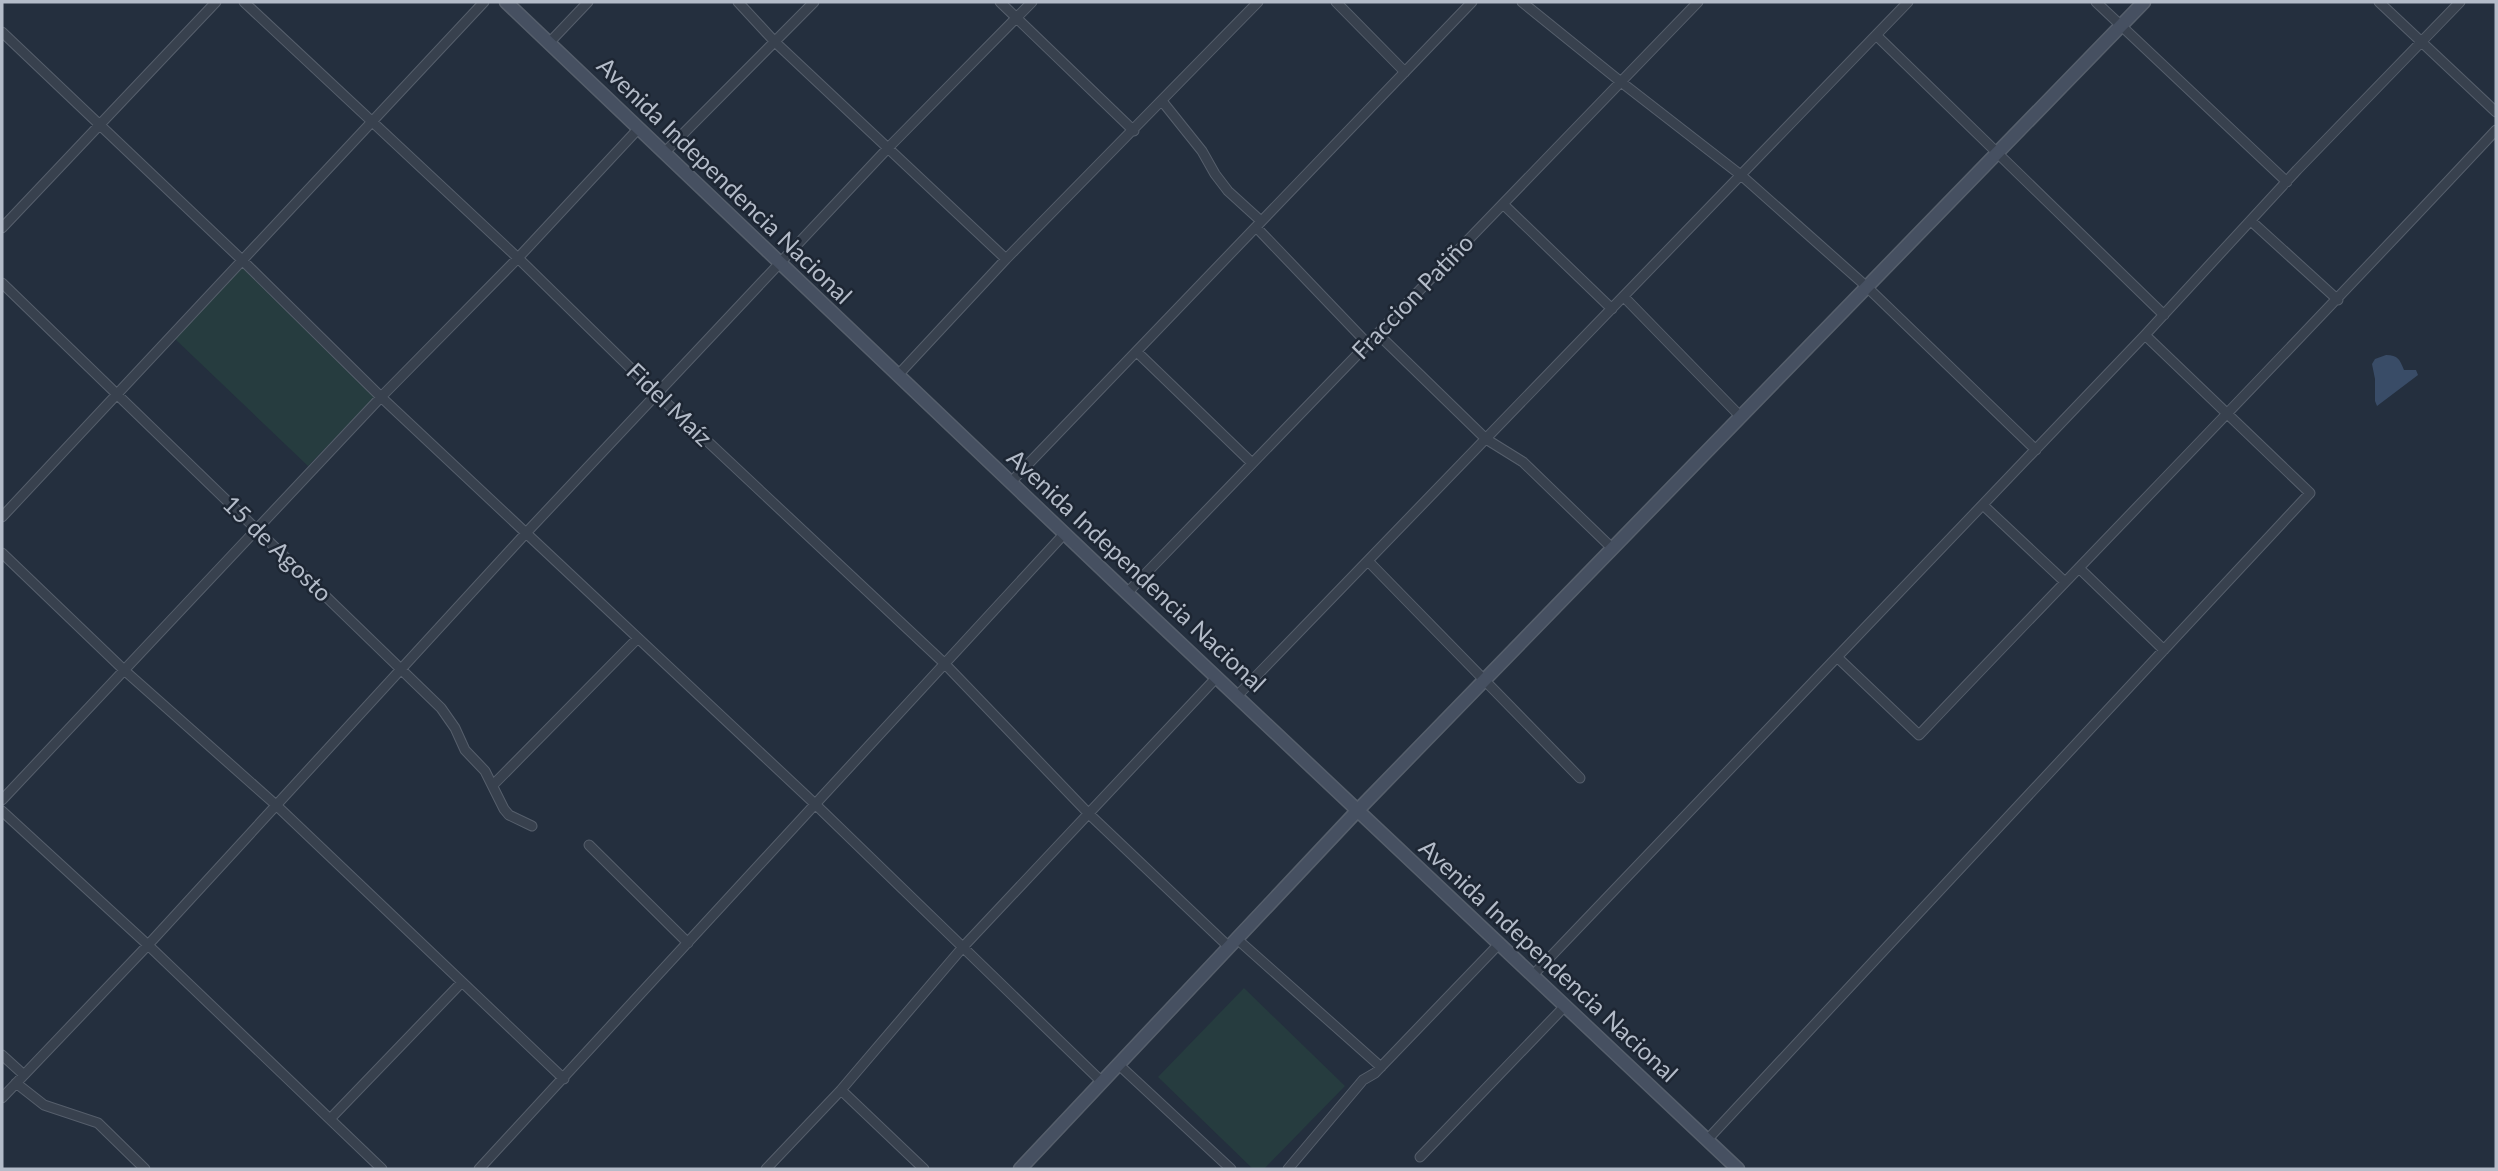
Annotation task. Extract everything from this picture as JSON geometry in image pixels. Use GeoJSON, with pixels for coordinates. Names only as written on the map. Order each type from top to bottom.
{"type":"FeatureCollection","features":[{"type":"Feature","properties":{"kind":"main road","name":"Avenida Independencia Nacional"},"geometry":{"type":"LineString","coordinates":[[506,2],[1738,1169]]}},
{"type":"Feature","properties":{"kind":"main road"},"geometry":{"type":"LineString","coordinates":[[1020,1169],[1358,810],[2144,2]]}},
{"type":"Feature","properties":{"kind":"street"},"geometry":{"type":"LineString","coordinates":[[2,228],[216,2]]}},
{"type":"Feature","properties":{"kind":"street","name":"Fidel Maíz"},"geometry":{"type":"LineString","coordinates":[[244,2],[944,663],[1089,814],[1233,943],[1381,1067]]}},
{"type":"Feature","properties":{"kind":"street"},"geometry":{"type":"LineString","coordinates":[[2,517],[484,2]]}},
{"type":"Feature","properties":{"kind":"street"},"geometry":{"type":"LineString","coordinates":[[549,43],[589,2]]}},
{"type":"Feature","properties":{"kind":"street"},"geometry":{"type":"LineString","coordinates":[[738,2],[775,42],[1006,259]]}},
{"type":"Feature","properties":{"kind":"street"},"geometry":{"type":"LineString","coordinates":[[664,153],[814,2]]}},
{"type":"Feature","properties":{"kind":"street"},"geometry":{"type":"LineString","coordinates":[[1000,2],[1134,131]]}},
{"type":"Feature","properties":{"kind":"street"},"geometry":{"type":"LineString","coordinates":[[2,1098],[148,945],[526,533],[888,148],[1032,2]]}},
{"type":"Feature","properties":{"kind":"street"},"geometry":{"type":"LineString","coordinates":[[898,375],[1006,259],[1134,131],[1257,2]]}},
{"type":"Feature","properties":{"kind":"street"},"geometry":{"type":"LineString","coordinates":[[1336,2],[1405,72]]}},
{"type":"Feature","properties":{"kind":"street"},"geometry":{"type":"LineString","coordinates":[[1011,482],[1472,2]]}},
{"type":"Feature","properties":{"kind":"street"},"geometry":{"type":"LineString","coordinates":[[1522,2],[1742,176],[1867,287],[2036,450]]}},
{"type":"Feature","properties":{"kind":"street","name":"Fraccion Patiño"},"geometry":{"type":"LineString","coordinates":[[1127,593],[1698,2]]}},
{"type":"Feature","properties":{"kind":"street"},"geometry":{"type":"LineString","coordinates":[[1237,696],[1908,2]]}},
{"type":"Feature","properties":{"kind":"street"},"geometry":{"type":"LineString","coordinates":[[2096,2],[2287,182]]}},
{"type":"Feature","properties":{"kind":"street"},"geometry":{"type":"LineString","coordinates":[[2379,2],[2496,112]]}},
{"type":"Feature","properties":{"kind":"street"},"geometry":{"type":"LineString","coordinates":[[1533,975],[2460,2]]}},
{"type":"Feature","properties":{"kind":"street"},"geometry":{"type":"LineString","coordinates":[[2,32],[242,260],[381,397],[815,804],[1102,1082]]}},
{"type":"Feature","properties":{"kind":"street"},"geometry":{"type":"LineString","coordinates":[[1876,35],[2164,314]]}},
{"type":"Feature","properties":{"kind":"street"},"geometry":{"type":"LineString","coordinates":[[1162,101],[1202,151],[1228,191],[1368,344]]}},
{"type":"Feature","properties":{"kind":"street"},"geometry":{"type":"LineString","coordinates":[[2,800],[381,397],[518,258],[639,128]]}},
{"type":"Feature","properties":{"kind":"street"},"geometry":{"type":"LineString","coordinates":[[1837,657],[1919,735],[2226,413],[2338,300],[2496,131]]}},
{"type":"Feature","properties":{"kind":"street"},"geometry":{"type":"LineString","coordinates":[[1503,204],[1612,309]]}},
{"type":"Feature","properties":{"kind":"street"},"geometry":{"type":"LineString","coordinates":[[2251,221],[2338,300]]}},
{"type":"Feature","properties":{"kind":"street","name":"15 de Agosto"},"geometry":{"type":"LineString","coordinates":[[2,283],[441,708],[455,727],[465,750],[485,771],[509,815],[532,826]]}},
{"type":"Feature","properties":{"kind":"street"},"geometry":{"type":"LineString","coordinates":[[1623,297],[1741,417]]}},
{"type":"Feature","properties":{"kind":"street"},"geometry":{"type":"LineString","coordinates":[[1378,334],[1486,439],[1523,462],[1613,549]]}},
{"type":"Feature","properties":{"kind":"street"},"geometry":{"type":"LineString","coordinates":[[1707,1140],[2310,493],[2145,335]]}},
{"type":"Feature","properties":{"kind":"street"},"geometry":{"type":"LineString","coordinates":[[1137,352],[1252,463]]}},
{"type":"Feature","properties":{"kind":"street"},"geometry":{"type":"LineString","coordinates":[[1983,505],[2065,582]]}},
{"type":"Feature","properties":{"kind":"street"},"geometry":{"type":"LineString","coordinates":[[479,1169],[1065,533]]}},
{"type":"Feature","properties":{"kind":"street"},"geometry":{"type":"LineString","coordinates":[[2,553],[124,670],[276,805],[564,1079]]}},
{"type":"Feature","properties":{"kind":"street"},"geometry":{"type":"LineString","coordinates":[[1368,561],[1580,778]]}},
{"type":"Feature","properties":{"kind":"street"},"geometry":{"type":"LineString","coordinates":[[2079,568],[2164,650]]}},
{"type":"Feature","properties":{"kind":"street"},"geometry":{"type":"LineString","coordinates":[[493,785],[638,638]]}},
{"type":"Feature","properties":{"kind":"street"},"geometry":{"type":"LineString","coordinates":[[766,1169],[841,1090],[963,947],[1217,677]]}},
{"type":"Feature","properties":{"kind":"street"},"geometry":{"type":"LineString","coordinates":[[2,810],[148,945],[382,1169]]}},
{"type":"Feature","properties":{"kind":"street"},"geometry":{"type":"LineString","coordinates":[[589,845],[688,943]]}},
{"type":"Feature","properties":{"kind":"street"},"geometry":{"type":"LineString","coordinates":[[1288,1169],[1363,1080],[1381,1067],[1499,944]]}},
{"type":"Feature","properties":{"kind":"street"},"geometry":{"type":"LineString","coordinates":[[330,1119],[462,982]]}},
{"type":"Feature","properties":{"kind":"street"},"geometry":{"type":"LineString","coordinates":[[1420,1157],[1565,1006]]}},
{"type":"Feature","properties":{"kind":"street"},"geometry":{"type":"LineString","coordinates":[[2,1055],[24,1075]]}},
{"type":"Feature","properties":{"kind":"street"},"geometry":{"type":"LineString","coordinates":[[1119,1065],[1231,1169]]}},
{"type":"Feature","properties":{"kind":"street"},"geometry":{"type":"LineString","coordinates":[[16,1083],[44,1105],[98,1123],[145,1169]]}},
{"type":"Feature","properties":{"kind":"street"},"geometry":{"type":"LineString","coordinates":[[841,1090],[924,1169]]}},
{"type":"Feature","properties":{"kind":"green space"},"geometry":{"type":"Polygon","coordinates":[[[244,265],[376,396],[308,466],[174,338],[244,265]]]}},
{"type":"Feature","properties":{"kind":"green space"},"geometry":{"type":"Polygon","coordinates":[[[1244,988],[1345,1086],[1264,1169],[1253,1169],[1158,1077],[1244,988]]]}},
{"type":"Feature","properties":{"kind":"water"},"geometry":{"type":"Polygon","coordinates":[[[2386,355],[2396,357],[2404,370],[2416,370],[2418,375],[2377,406],[2372,364],[2375,359],[2386,355]]]}}]}
